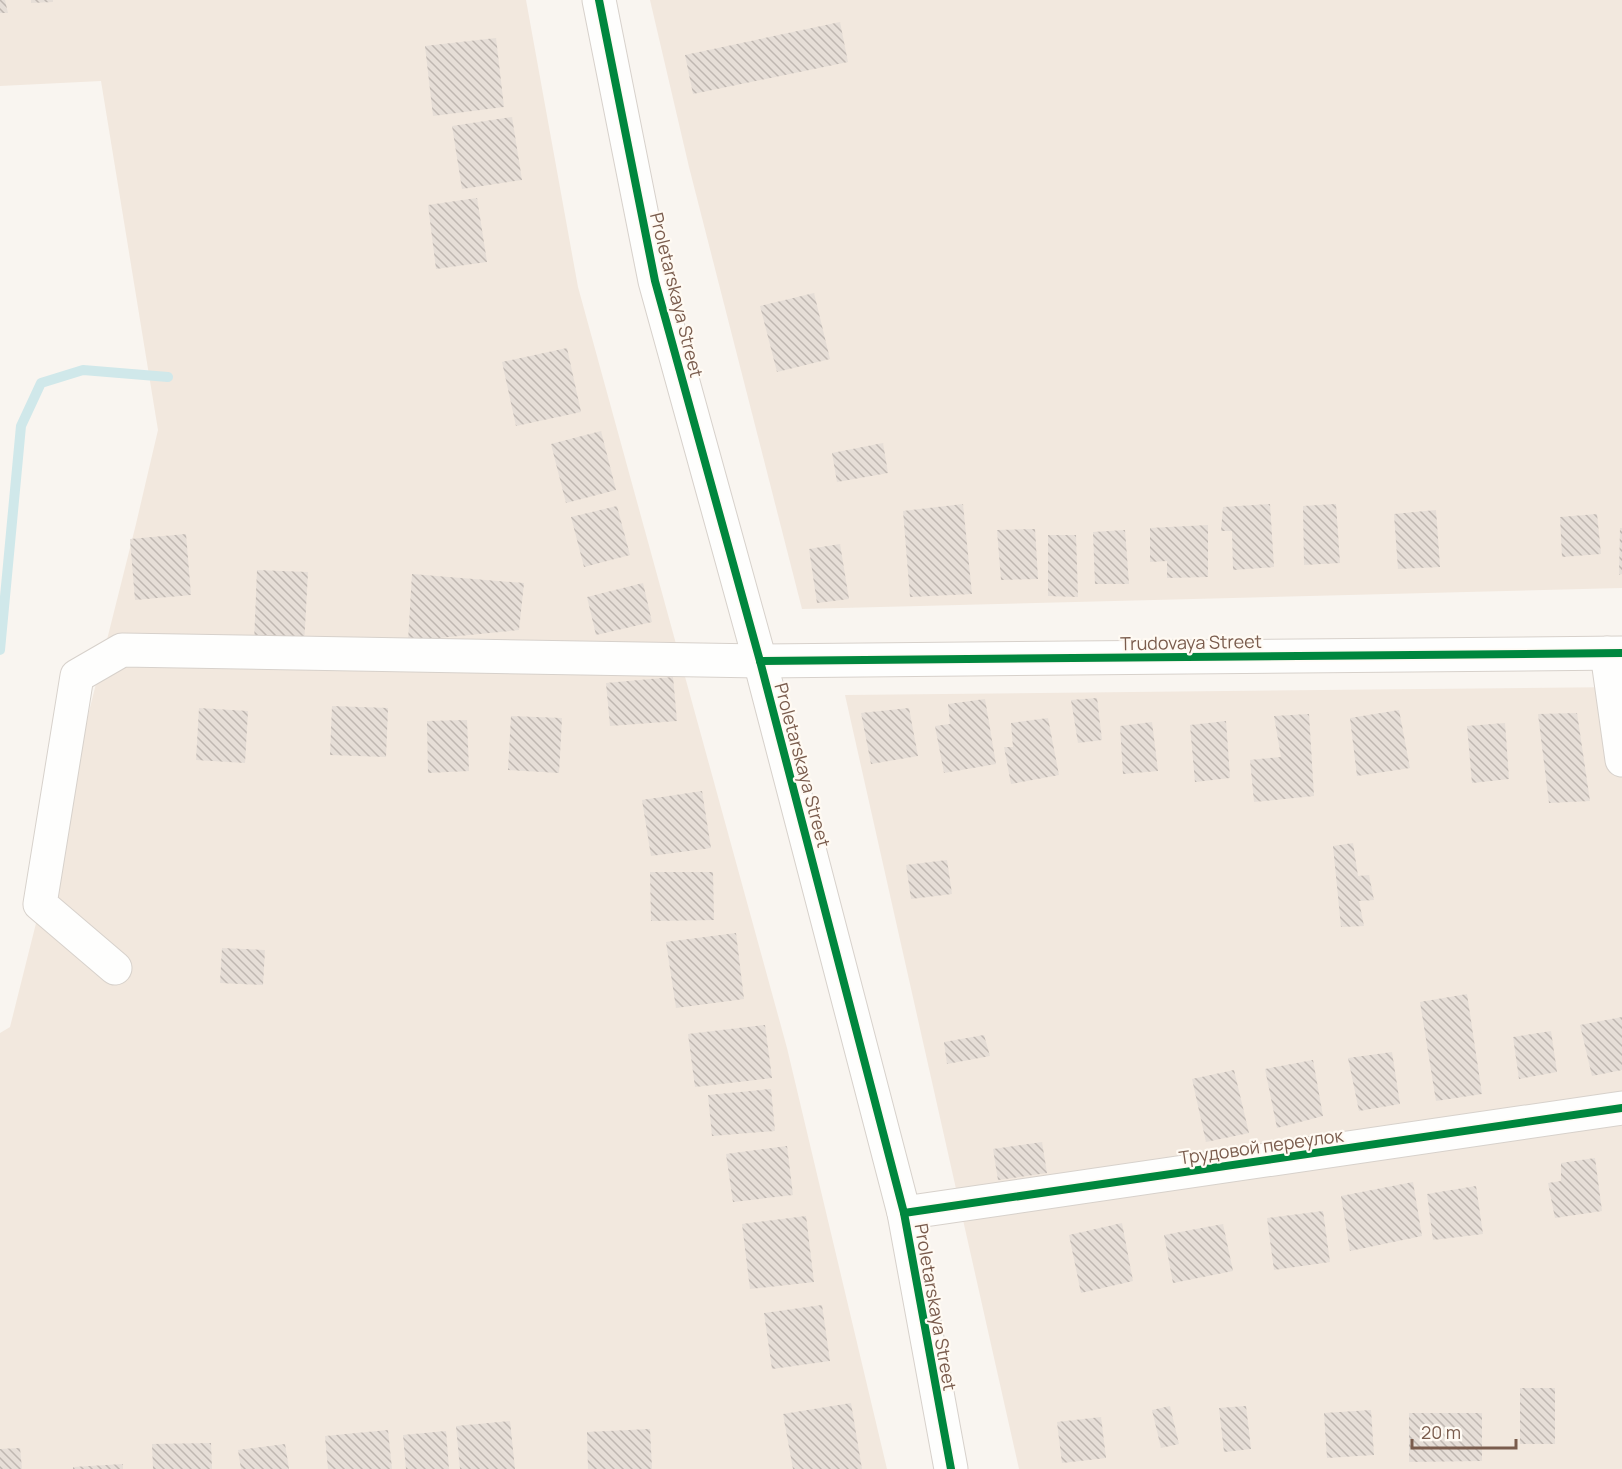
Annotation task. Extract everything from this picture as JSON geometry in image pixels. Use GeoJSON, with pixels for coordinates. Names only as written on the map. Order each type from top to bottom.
{"type":"FeatureCollection","features":[{"type":"Feature","properties":{"kind":"street","name":"Proletarskaya Street"},"geometry":{"type":"LineString","coordinates":[[599,0],[655,281],[760,661],[904,1213],[951,1469]]}},
{"type":"Feature","properties":{"kind":"street","name":"Trudovaya Street"},"geometry":{"type":"LineString","coordinates":[[115,968],[40,904],[77,676],[122,650],[760,661],[1615,653]]}},
{"type":"Feature","properties":{"kind":"street"},"geometry":{"type":"LineString","coordinates":[[1615,653],[1622,760]]}},
{"type":"Feature","properties":{"kind":"street","name":"Трудовой переулок"},"geometry":{"type":"LineString","coordinates":[[904,1213],[1622,1108]]}},
{"type":"Feature","properties":{"kind":"shaded area"},"geometry":{"type":"Polygon","coordinates":[[[0,0],[526,0],[578,287],[787,1048],[887,1469],[0,1469],[0,1033],[10,1027],[158,430],[101,81],[0,86],[0,0]]]}},
{"type":"Feature","properties":{"kind":"shaded area"},"geometry":{"type":"Polygon","coordinates":[[[650,0],[1622,0],[1622,588],[802,609],[689,167],[650,0]]]}},
{"type":"Feature","properties":{"kind":"shaded area"},"geometry":{"type":"Polygon","coordinates":[[[1622,687],[1622,1469],[1019,1469],[845,695],[1622,687]]]}},
{"type":"Feature","properties":{"kind":"building"},"geometry":{"type":"Polygon","coordinates":[[[0,0],[5,0],[8,13],[0,13],[0,0]]]}},
{"type":"Feature","properties":{"kind":"building"},"geometry":{"type":"Polygon","coordinates":[[[31,0],[53,0],[53,2],[31,3],[31,0]]]}},
{"type":"Feature","properties":{"kind":"building"},"geometry":{"type":"Polygon","coordinates":[[[840,22],[848,62],[693,94],[685,55],[840,22]]]}},
{"type":"Feature","properties":{"kind":"building"},"geometry":{"type":"Polygon","coordinates":[[[496,38],[504,107],[433,116],[425,46],[496,38]]]}},
{"type":"Feature","properties":{"kind":"building"},"geometry":{"type":"Polygon","coordinates":[[[512,117],[522,180],[462,189],[452,126],[512,117]]]}},
{"type":"Feature","properties":{"kind":"building"},"geometry":{"type":"Polygon","coordinates":[[[477,198],[487,262],[436,269],[428,205],[477,198]]]}},
{"type":"Feature","properties":{"kind":"building"},"geometry":{"type":"Polygon","coordinates":[[[814,293],[830,359],[777,372],[760,306],[814,293]]]}},
{"type":"Feature","properties":{"kind":"building"},"geometry":{"type":"Polygon","coordinates":[[[567,348],[581,412],[516,426],[502,362],[567,348]]]}},
{"type":"Feature","properties":{"kind":"building"},"geometry":{"type":"Polygon","coordinates":[[[601,431],[616,490],[566,503],[551,444],[601,431]]]}},
{"type":"Feature","properties":{"kind":"building"},"geometry":{"type":"Polygon","coordinates":[[[883,443],[888,473],[837,482],[832,453],[883,443]]]}},
{"type":"Feature","properties":{"kind":"building"},"geometry":{"type":"Polygon","coordinates":[[[963,504],[972,594],[910,597],[903,511],[963,504]]]}},
{"type":"Feature","properties":{"kind":"building"},"geometry":{"type":"Polygon","coordinates":[[[1270,504],[1274,567],[1233,570],[1232,531],[1221,531],[1223,507],[1270,504]]]}},
{"type":"Feature","properties":{"kind":"building"},"geometry":{"type":"Polygon","coordinates":[[[1336,504],[1340,563],[1304,565],[1303,506],[1336,504]]]}},
{"type":"Feature","properties":{"kind":"building"},"geometry":{"type":"Polygon","coordinates":[[[617,506],[630,555],[584,567],[571,517],[617,506]]]}},
{"type":"Feature","properties":{"kind":"building"},"geometry":{"type":"Polygon","coordinates":[[[1436,510],[1440,567],[1398,569],[1394,514],[1436,510]]]}},
{"type":"Feature","properties":{"kind":"building"},"geometry":{"type":"Polygon","coordinates":[[[1597,514],[1601,554],[1562,557],[1560,517],[1597,514]]]}},
{"type":"Feature","properties":{"kind":"building"},"geometry":{"type":"Polygon","coordinates":[[[1208,525],[1208,577],[1167,578],[1167,561],[1150,562],[1150,528],[1208,525]]]}},
{"type":"Feature","properties":{"kind":"building"},"geometry":{"type":"Polygon","coordinates":[[[1620,528],[1622,528],[1622,574],[1619,575],[1620,528]]]}},
{"type":"Feature","properties":{"kind":"building"},"geometry":{"type":"Polygon","coordinates":[[[1035,529],[1038,579],[1001,580],[997,530],[1035,529]]]}},
{"type":"Feature","properties":{"kind":"building"},"geometry":{"type":"Polygon","coordinates":[[[1125,530],[1129,584],[1095,584],[1093,532],[1125,530]]]}},
{"type":"Feature","properties":{"kind":"building"},"geometry":{"type":"Polygon","coordinates":[[[186,534],[191,595],[135,600],[130,539],[186,534]]]}},
{"type":"Feature","properties":{"kind":"building"},"geometry":{"type":"Polygon","coordinates":[[[1048,535],[1076,535],[1078,597],[1048,596],[1048,535]]]}},
{"type":"Feature","properties":{"kind":"building"},"geometry":{"type":"Polygon","coordinates":[[[840,544],[849,599],[817,603],[809,549],[840,544]]]}},
{"type":"Feature","properties":{"kind":"building"},"geometry":{"type":"Polygon","coordinates":[[[257,570],[308,572],[304,645],[254,643],[257,570]]]}},
{"type":"Feature","properties":{"kind":"building"},"geometry":{"type":"Polygon","coordinates":[[[412,574],[524,583],[519,630],[408,641],[412,574]]]}},
{"type":"Feature","properties":{"kind":"building"},"geometry":{"type":"Polygon","coordinates":[[[643,583],[652,622],[596,635],[587,597],[643,583]]]}},
{"type":"Feature","properties":{"kind":"building"},"geometry":{"type":"Polygon","coordinates":[[[673,677],[677,721],[610,726],[606,683],[673,677]]]}},
{"type":"Feature","properties":{"kind":"building"},"geometry":{"type":"Polygon","coordinates":[[[1097,698],[1102,740],[1078,743],[1071,700],[1097,698]]]}},
{"type":"Feature","properties":{"kind":"building"},"geometry":{"type":"Polygon","coordinates":[[[985,699],[996,764],[944,773],[935,726],[950,724],[948,704],[985,699]]]}},
{"type":"Feature","properties":{"kind":"building"},"geometry":{"type":"Polygon","coordinates":[[[332,706],[388,708],[386,757],[330,755],[332,706]]]}},
{"type":"Feature","properties":{"kind":"building"},"geometry":{"type":"Polygon","coordinates":[[[199,708],[248,711],[245,763],[196,760],[199,708]]]}},
{"type":"Feature","properties":{"kind":"building"},"geometry":{"type":"Polygon","coordinates":[[[909,708],[918,756],[871,764],[861,713],[909,708]]]}},
{"type":"Feature","properties":{"kind":"building"},"geometry":{"type":"Polygon","coordinates":[[[1399,710],[1410,768],[1357,776],[1350,718],[1399,710]]]}},
{"type":"Feature","properties":{"kind":"building"},"geometry":{"type":"Polygon","coordinates":[[[1577,713],[1590,801],[1549,803],[1538,714],[1577,713]]]}},
{"type":"Feature","properties":{"kind":"building"},"geometry":{"type":"Polygon","coordinates":[[[1309,714],[1314,796],[1254,802],[1250,760],[1281,757],[1274,716],[1309,714]]]}},
{"type":"Feature","properties":{"kind":"building"},"geometry":{"type":"Polygon","coordinates":[[[511,716],[562,718],[559,773],[508,770],[511,716]]]}},
{"type":"Feature","properties":{"kind":"building"},"geometry":{"type":"Polygon","coordinates":[[[1048,718],[1059,775],[1011,784],[1004,747],[1013,747],[1011,723],[1048,718]]]}},
{"type":"Feature","properties":{"kind":"building"},"geometry":{"type":"Polygon","coordinates":[[[467,720],[469,771],[428,773],[427,721],[467,720]]]}},
{"type":"Feature","properties":{"kind":"building"},"geometry":{"type":"Polygon","coordinates":[[[1226,721],[1230,778],[1195,782],[1190,725],[1226,721]]]}},
{"type":"Feature","properties":{"kind":"building"},"geometry":{"type":"Polygon","coordinates":[[[1152,722],[1158,771],[1123,774],[1120,726],[1152,722]]]}},
{"type":"Feature","properties":{"kind":"building"},"geometry":{"type":"Polygon","coordinates":[[[1505,723],[1509,779],[1472,783],[1467,726],[1505,723]]]}},
{"type":"Feature","properties":{"kind":"building"},"geometry":{"type":"Polygon","coordinates":[[[702,791],[711,848],[651,856],[642,800],[702,791]]]}},
{"type":"Feature","properties":{"kind":"building"},"geometry":{"type":"Polygon","coordinates":[[[1353,843],[1358,876],[1369,875],[1374,900],[1359,901],[1364,926],[1341,927],[1333,846],[1353,843]]]}},
{"type":"Feature","properties":{"kind":"building"},"geometry":{"type":"Polygon","coordinates":[[[947,860],[952,894],[911,899],[906,865],[947,860]]]}},
{"type":"Feature","properties":{"kind":"building"},"geometry":{"type":"Polygon","coordinates":[[[650,872],[713,872],[714,920],[651,921],[650,872]]]}},
{"type":"Feature","properties":{"kind":"building"},"geometry":{"type":"Polygon","coordinates":[[[736,933],[744,999],[676,1008],[666,942],[736,933]]]}},
{"type":"Feature","properties":{"kind":"building"},"geometry":{"type":"Polygon","coordinates":[[[222,948],[265,950],[263,985],[220,983],[222,948]]]}},
{"type":"Feature","properties":{"kind":"building"},"geometry":{"type":"Polygon","coordinates":[[[1467,994],[1482,1094],[1436,1101],[1420,1002],[1467,994]]]}},
{"type":"Feature","properties":{"kind":"building"},"geometry":{"type":"Polygon","coordinates":[[[1622,1017],[1622,1070],[1592,1076],[1580,1025],[1622,1017]]]}},
{"type":"Feature","properties":{"kind":"building"},"geometry":{"type":"Polygon","coordinates":[[[765,1025],[772,1078],[695,1087],[688,1034],[765,1025]]]}},
{"type":"Feature","properties":{"kind":"building"},"geometry":{"type":"Polygon","coordinates":[[[1551,1031],[1557,1072],[1519,1079],[1513,1037],[1551,1031]]]}},
{"type":"Feature","properties":{"kind":"building"},"geometry":{"type":"Polygon","coordinates":[[[984,1035],[990,1056],[947,1064],[944,1042],[984,1035]]]}},
{"type":"Feature","properties":{"kind":"building"},"geometry":{"type":"Polygon","coordinates":[[[1392,1052],[1400,1104],[1359,1111],[1348,1058],[1392,1052]]]}},
{"type":"Feature","properties":{"kind":"building"},"geometry":{"type":"Polygon","coordinates":[[[1313,1060],[1323,1116],[1277,1128],[1265,1069],[1313,1060]]]}},
{"type":"Feature","properties":{"kind":"building"},"geometry":{"type":"Polygon","coordinates":[[[1234,1070],[1249,1133],[1206,1142],[1192,1079],[1234,1070]]]}},
{"type":"Feature","properties":{"kind":"building"},"geometry":{"type":"Polygon","coordinates":[[[771,1089],[775,1131],[712,1136],[708,1095],[771,1089]]]}},
{"type":"Feature","properties":{"kind":"building"},"geometry":{"type":"Polygon","coordinates":[[[1042,1142],[1047,1173],[998,1180],[993,1149],[1042,1142]]]}},
{"type":"Feature","properties":{"kind":"building"},"geometry":{"type":"Polygon","coordinates":[[[787,1146],[793,1195],[733,1202],[726,1154],[787,1146]]]}},
{"type":"Feature","properties":{"kind":"building"},"geometry":{"type":"Polygon","coordinates":[[[1595,1158],[1602,1211],[1555,1218],[1548,1183],[1561,1181],[1561,1163],[1595,1158]]]}},
{"type":"Feature","properties":{"kind":"building"},"geometry":{"type":"Polygon","coordinates":[[[1413,1182],[1422,1236],[1350,1251],[1341,1196],[1413,1182]]]}},
{"type":"Feature","properties":{"kind":"building"},"geometry":{"type":"Polygon","coordinates":[[[1476,1186],[1483,1234],[1433,1240],[1427,1194],[1476,1186]]]}},
{"type":"Feature","properties":{"kind":"building"},"geometry":{"type":"Polygon","coordinates":[[[1323,1211],[1330,1262],[1274,1270],[1267,1218],[1323,1211]]]}},
{"type":"Feature","properties":{"kind":"building"},"geometry":{"type":"Polygon","coordinates":[[[806,1216],[814,1282],[750,1289],[742,1224],[806,1216]]]}},
{"type":"Feature","properties":{"kind":"building"},"geometry":{"type":"Polygon","coordinates":[[[1122,1223],[1133,1281],[1081,1293],[1069,1235],[1122,1223]]]}},
{"type":"Feature","properties":{"kind":"building"},"geometry":{"type":"Polygon","coordinates":[[[1223,1224],[1233,1271],[1173,1283],[1164,1235],[1223,1224]]]}},
{"type":"Feature","properties":{"kind":"building"},"geometry":{"type":"Polygon","coordinates":[[[822,1305],[830,1361],[772,1369],[764,1313],[822,1305]]]}},
{"type":"Feature","properties":{"kind":"building"},"geometry":{"type":"Polygon","coordinates":[[[1520,1388],[1555,1388],[1555,1444],[1520,1444],[1520,1388]]]}},
{"type":"Feature","properties":{"kind":"building"},"geometry":{"type":"Polygon","coordinates":[[[851,1403],[862,1469],[793,1469],[783,1414],[851,1403]]]}},
{"type":"Feature","properties":{"kind":"building"},"geometry":{"type":"Polygon","coordinates":[[[1170,1406],[1179,1444],[1161,1448],[1152,1410],[1170,1406]]]}},
{"type":"Feature","properties":{"kind":"building"},"geometry":{"type":"Polygon","coordinates":[[[1246,1406],[1251,1449],[1224,1452],[1219,1408],[1246,1406]]]}},
{"type":"Feature","properties":{"kind":"building"},"geometry":{"type":"Polygon","coordinates":[[[1371,1410],[1374,1455],[1327,1458],[1324,1413],[1371,1410]]]}},
{"type":"Feature","properties":{"kind":"building"},"geometry":{"type":"Polygon","coordinates":[[[1409,1413],[1482,1413],[1482,1461],[1409,1462],[1409,1413]]]}},
{"type":"Feature","properties":{"kind":"building"},"geometry":{"type":"Polygon","coordinates":[[[1101,1417],[1106,1458],[1062,1463],[1057,1422],[1101,1417]]]}},
{"type":"Feature","properties":{"kind":"building"},"geometry":{"type":"Polygon","coordinates":[[[510,1421],[515,1469],[460,1469],[456,1426],[510,1421]]]}},
{"type":"Feature","properties":{"kind":"building"},"geometry":{"type":"Polygon","coordinates":[[[650,1429],[652,1469],[588,1469],[587,1432],[650,1429]]]}},
{"type":"Feature","properties":{"kind":"building"},"geometry":{"type":"Polygon","coordinates":[[[388,1430],[392,1469],[328,1469],[325,1436],[388,1430]]]}},
{"type":"Feature","properties":{"kind":"building"},"geometry":{"type":"Polygon","coordinates":[[[446,1431],[449,1469],[406,1469],[403,1435],[446,1431]]]}},
{"type":"Feature","properties":{"kind":"building"},"geometry":{"type":"Polygon","coordinates":[[[211,1443],[212,1469],[153,1469],[152,1444],[211,1443]]]}},
{"type":"Feature","properties":{"kind":"building"},"geometry":{"type":"Polygon","coordinates":[[[285,1444],[289,1469],[241,1469],[238,1450],[285,1444]]]}},
{"type":"Feature","properties":{"kind":"building"},"geometry":{"type":"Polygon","coordinates":[[[20,1448],[22,1469],[0,1469],[0,1449],[20,1448]]]}},
{"type":"Feature","properties":{"kind":"building"},"geometry":{"type":"Polygon","coordinates":[[[123,1464],[123,1469],[73,1469],[73,1467],[123,1464]]]}},
{"type":"Feature","properties":{"kind":"waterway"},"geometry":{"type":"LineString","coordinates":[[0,650],[21,426],[41,383],[83,370],[168,377]]}},
{"type":"Feature","properties":{"kind":"cycle path"},"geometry":{"type":"LineString","coordinates":[[599,0],[655,281],[760,661],[904,1213],[951,1469]]}},
{"type":"Feature","properties":{"kind":"cycle path"},"geometry":{"type":"LineString","coordinates":[[760,661],[1622,653]]}},
{"type":"Feature","properties":{"kind":"cycle path"},"geometry":{"type":"LineString","coordinates":[[904,1213],[1622,1108]]}}]}
